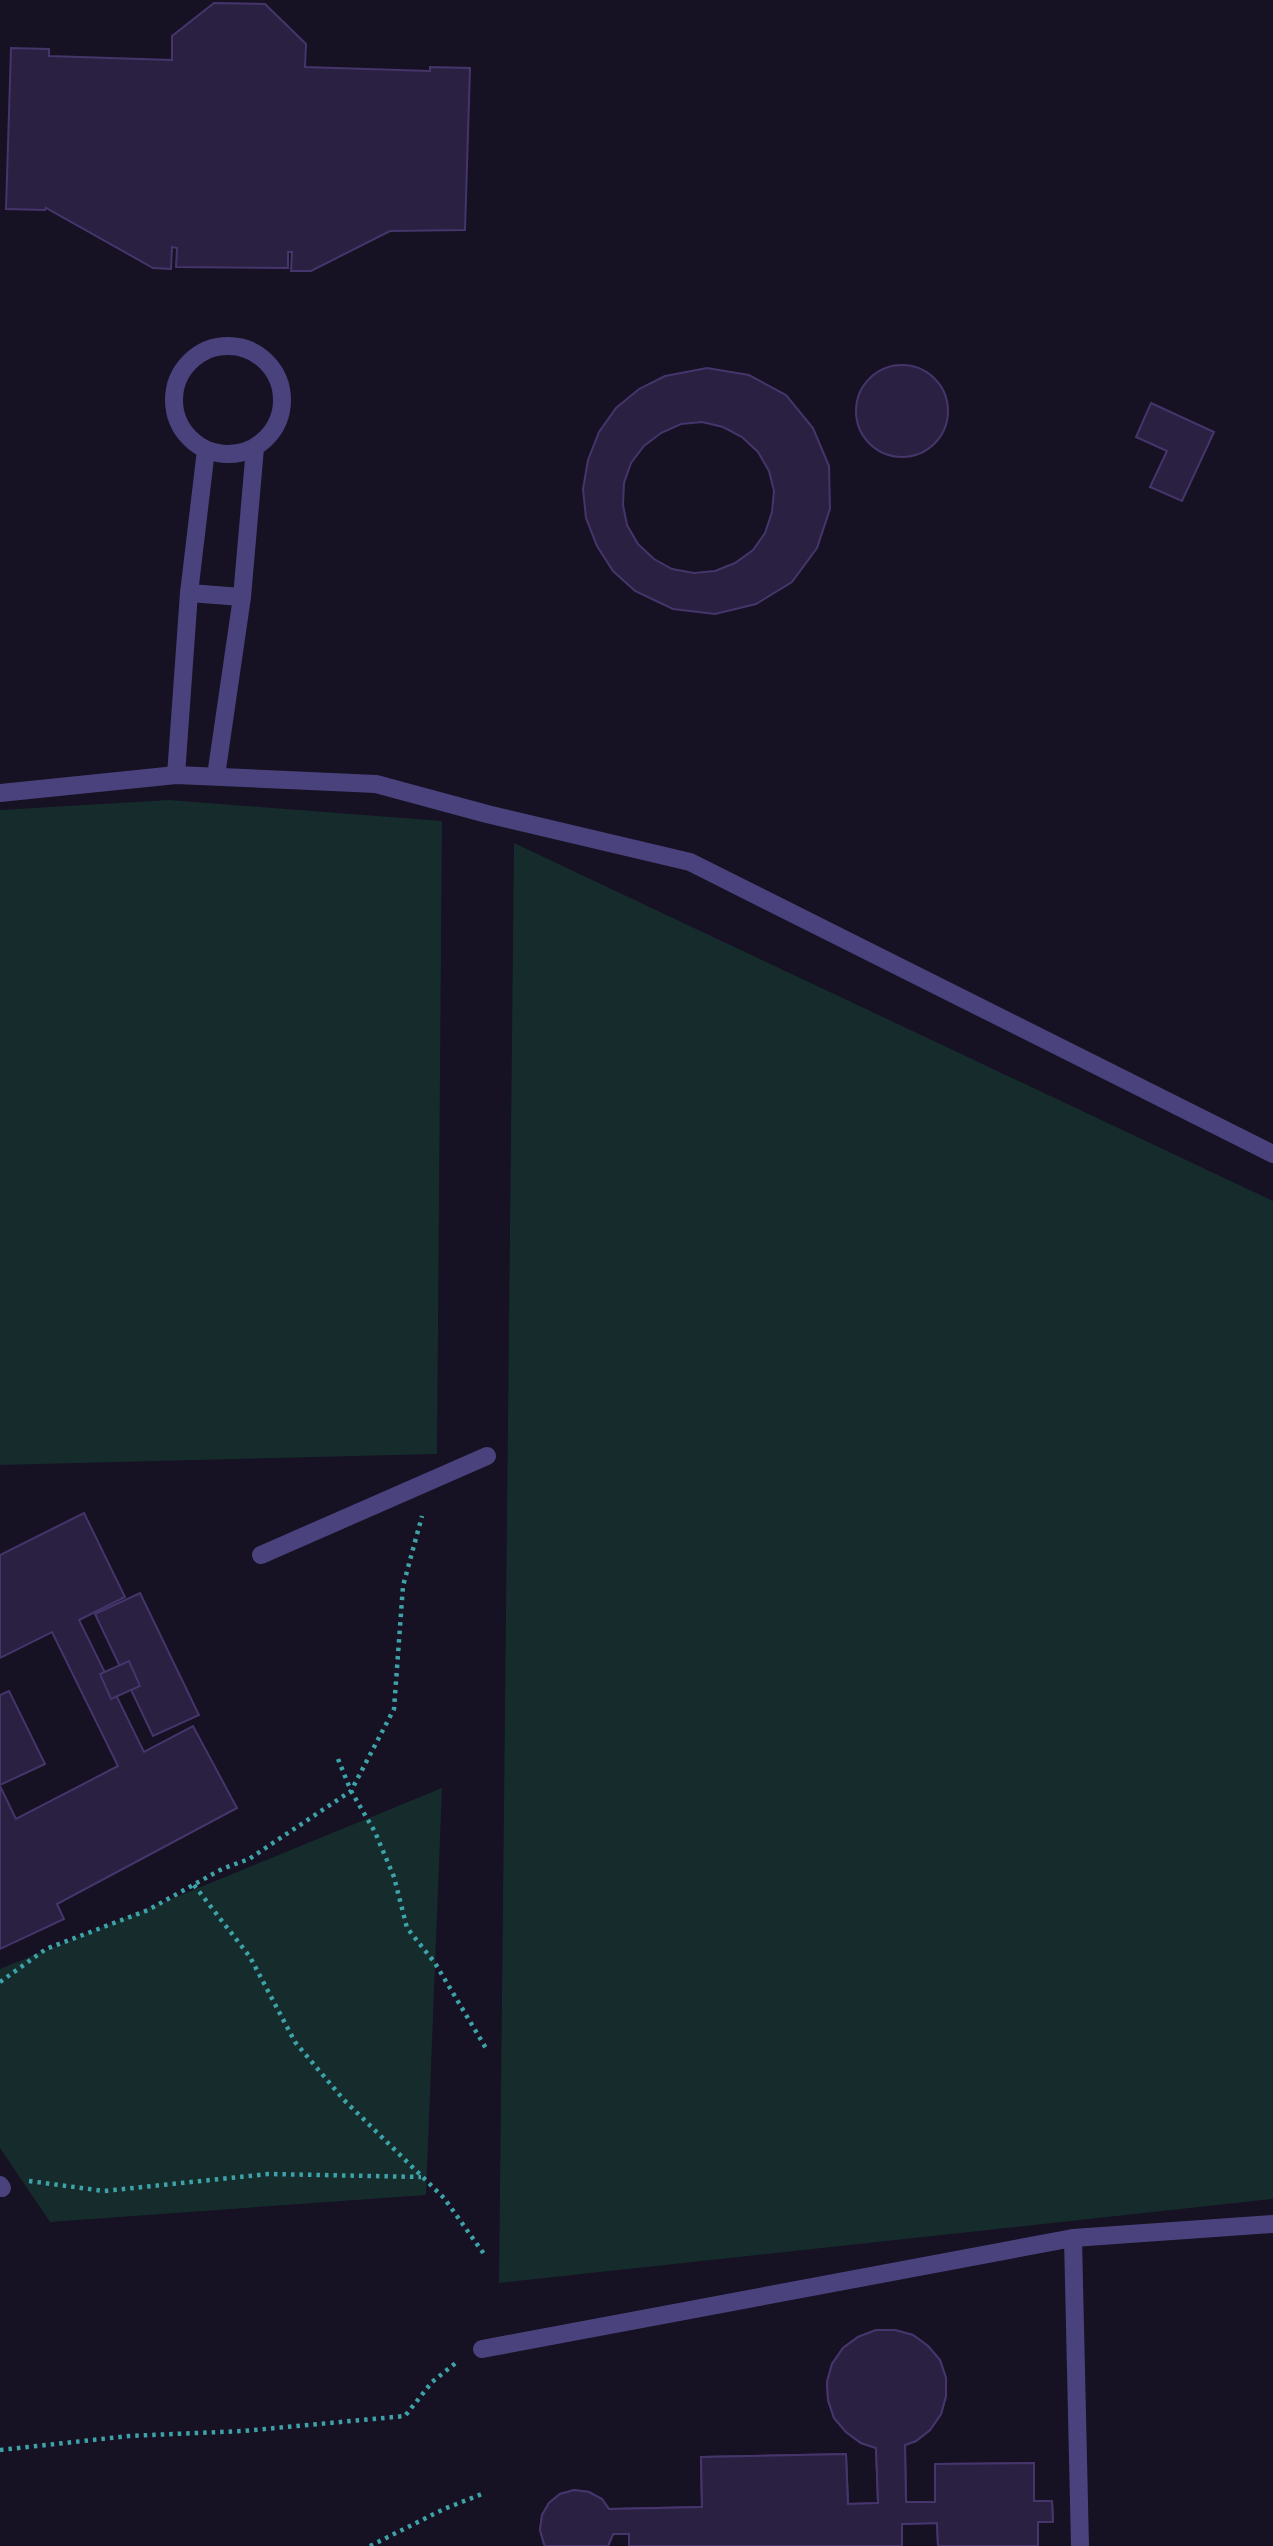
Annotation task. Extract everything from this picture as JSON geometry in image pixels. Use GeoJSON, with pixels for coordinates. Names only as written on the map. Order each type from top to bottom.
{"type":"FeatureCollection","features":[{"type":"Feature","properties":{"kind":"lane"},"geometry":{"type":"LineString","coordinates":[[232,346],[265,359],[276,374],[282,390],[283,407],[278,423],[268,437],[255,448],[239,454],[221,455],[205,450],[181,428],[175,413],[177,380],[185,366],[198,354],[215,347],[232,346]]}},
{"type":"Feature","properties":{"kind":"lane"},"geometry":{"type":"LineString","coordinates":[[216,776],[242,597],[255,448]]}},
{"type":"Feature","properties":{"kind":"lane"},"geometry":{"type":"LineString","coordinates":[[176,775],[189,593],[205,450]]}},
{"type":"Feature","properties":{"kind":"lane"},"geometry":{"type":"LineString","coordinates":[[189,593],[242,597]]}},
{"type":"Feature","properties":{"kind":"lane"},"geometry":{"type":"LineString","coordinates":[[0,793],[176,775],[376,783],[487,814],[690,862],[1273,1154]]}},
{"type":"Feature","properties":{"kind":"lane"},"geometry":{"type":"LineString","coordinates":[[261,1555],[487,1456]]}},
{"type":"Feature","properties":{"kind":"lane"},"geometry":{"type":"LineString","coordinates":[[482,2349],[1073,2238],[1273,2224]]}},
{"type":"Feature","properties":{"kind":"lane"},"geometry":{"type":"LineString","coordinates":[[1073,2238],[1080,2546]]}},
{"type":"Feature","properties":{"kind":"path"},"geometry":{"type":"LineString","coordinates":[[0,1982],[46,1949],[148,1910],[222,1870],[249,1859],[351,1791],[394,1709],[403,1586],[431,1481]]}},
{"type":"Feature","properties":{"kind":"path"},"geometry":{"type":"LineString","coordinates":[[338,1759],[351,1791],[375,1832],[394,1877],[407,1928],[435,1963],[487,2050]]}},
{"type":"Feature","properties":{"kind":"path"},"geometry":{"type":"LineString","coordinates":[[194,1885],[250,1957],[295,2042],[344,2100],[444,2198],[484,2254]]}},
{"type":"Feature","properties":{"kind":"path"},"geometry":{"type":"LineString","coordinates":[[21,2180],[104,2191],[268,2174],[422,2177]]}},
{"type":"Feature","properties":{"kind":"path"},"geometry":{"type":"LineString","coordinates":[[0,2450],[129,2436],[243,2431],[405,2416],[442,2373],[482,2349]]}},
{"type":"Feature","properties":{"kind":"path"},"geometry":{"type":"LineString","coordinates":[[370,2546],[482,2494]]}},
{"type":"Feature","properties":{"kind":"green space"},"geometry":{"type":"Polygon","coordinates":[[[169,800],[442,821],[437,1454],[0,1465],[0,810],[169,800]]]}},
{"type":"Feature","properties":{"kind":"green space"},"geometry":{"type":"Polygon","coordinates":[[[514,843],[1273,1201],[1273,2199],[499,2283],[514,843]]]}},
{"type":"Feature","properties":{"kind":"green space"},"geometry":{"type":"Polygon","coordinates":[[[442,1788],[426,2195],[50,2222],[0,2148],[0,1969],[442,1788]]]}},
{"type":"Feature","properties":{"kind":"building"},"geometry":{"type":"Polygon","coordinates":[[[214,3],[265,4],[306,44],[305,67],[430,71],[430,67],[470,68],[465,230],[390,231],[311,271],[291,271],[292,252],[288,252],[288,268],[176,267],[177,248],[172,247],[171,269],[153,268],[46,208],[6,209],[11,48],[49,49],[49,56],[172,60],[172,36],[214,3]]]}},
{"type":"Feature","properties":{"kind":"building"},"geometry":{"type":"Polygon","coordinates":[[[902,365],[920,369],[935,378],[944,393],[948,411],[944,429],[935,444],[920,453],[902,457],[884,453],[869,444],[860,429],[856,411],[860,393],[869,378],[884,369],[902,365]]]}},
{"type":"Feature","properties":{"kind":"building"},"geometry":{"type":"Polygon","coordinates":[[[707,368],[749,375],[786,395],[813,428],[829,466],[830,509],[817,548],[792,582],[756,604],[715,614],[673,609],[635,591],[613,571],[597,546],[586,518],[583,489],[588,460],[599,432],[616,408],[639,389],[665,376],[707,368]],[[702,422],[681,424],[661,433],[644,446],[631,463],[624,483],[623,505],[627,525],[638,544],[654,559],[672,569],[694,573],[715,571],[735,563],[753,550],[765,533],[772,512],[774,491],[769,471],[758,452],[742,437],[723,427],[702,422]]]}},
{"type":"Feature","properties":{"kind":"building"},"geometry":{"type":"Polygon","coordinates":[[[1151,403],[1214,432],[1182,501],[1150,487],[1167,451],[1136,437],[1151,403]]]}},
{"type":"Feature","properties":{"kind":"building"},"geometry":{"type":"Polygon","coordinates":[[[84,1513],[125,1597],[79,1620],[144,1752],[193,1726],[237,1808],[57,1904],[64,1919],[0,1949],[0,1786],[16,1819],[118,1766],[52,1632],[0,1658],[0,1555],[84,1513]]]}},
{"type":"Feature","properties":{"kind":"building"},"geometry":{"type":"Polygon","coordinates":[[[140,1593],[199,1715],[153,1736],[95,1614],[140,1593]]]}},
{"type":"Feature","properties":{"kind":"building"},"geometry":{"type":"Polygon","coordinates":[[[129,1661],[140,1686],[111,1699],[100,1674],[129,1661]]]}},
{"type":"Feature","properties":{"kind":"building"},"geometry":{"type":"Polygon","coordinates":[[[9,1691],[45,1764],[0,1785],[0,1695],[9,1691]]]}},
{"type":"Feature","properties":{"kind":"building"},"geometry":{"type":"Polygon","coordinates":[[[876,2330],[895,2330],[913,2335],[928,2346],[940,2360],[946,2378],[946,2396],[941,2414],[930,2430],[916,2441],[905,2445],[906,2502],[935,2502],[935,2464],[1034,2463],[1034,2501],[1052,2501],[1053,2522],[1038,2522],[1038,2546],[938,2546],[937,2523],[902,2524],[902,2546],[885,2546],[885,2533],[852,2534],[852,2546],[706,2546],[706,2538],[666,2538],[666,2546],[629,2546],[629,2534],[613,2534],[608,2546],[545,2546],[540,2530],[542,2515],[549,2503],[560,2494],[574,2490],[589,2492],[602,2499],[609,2509],[702,2507],[701,2457],[846,2454],[848,2504],[878,2503],[876,2448],[861,2443],[846,2432],[834,2418],[828,2400],[827,2382],[832,2364],[843,2348],[858,2337],[876,2330]]]}},
{"type":"Feature","properties":{"kind":"building"},"geometry":{"type":"Polygon","coordinates":[[[876,2330],[895,2330],[913,2335],[928,2346],[940,2360],[946,2378],[946,2396],[941,2414],[930,2430],[916,2441],[905,2445],[906,2502],[935,2502],[935,2464],[1034,2463],[1034,2501],[1052,2501],[1053,2522],[1038,2522],[1038,2546],[938,2546],[937,2523],[902,2524],[902,2546],[629,2546],[629,2534],[613,2534],[608,2546],[545,2546],[540,2530],[542,2515],[549,2503],[560,2494],[574,2490],[589,2492],[602,2499],[609,2509],[702,2507],[701,2457],[846,2454],[848,2504],[878,2503],[876,2448],[861,2443],[846,2432],[834,2418],[828,2400],[827,2382],[832,2364],[843,2348],[858,2337],[876,2330]]]}}]}
